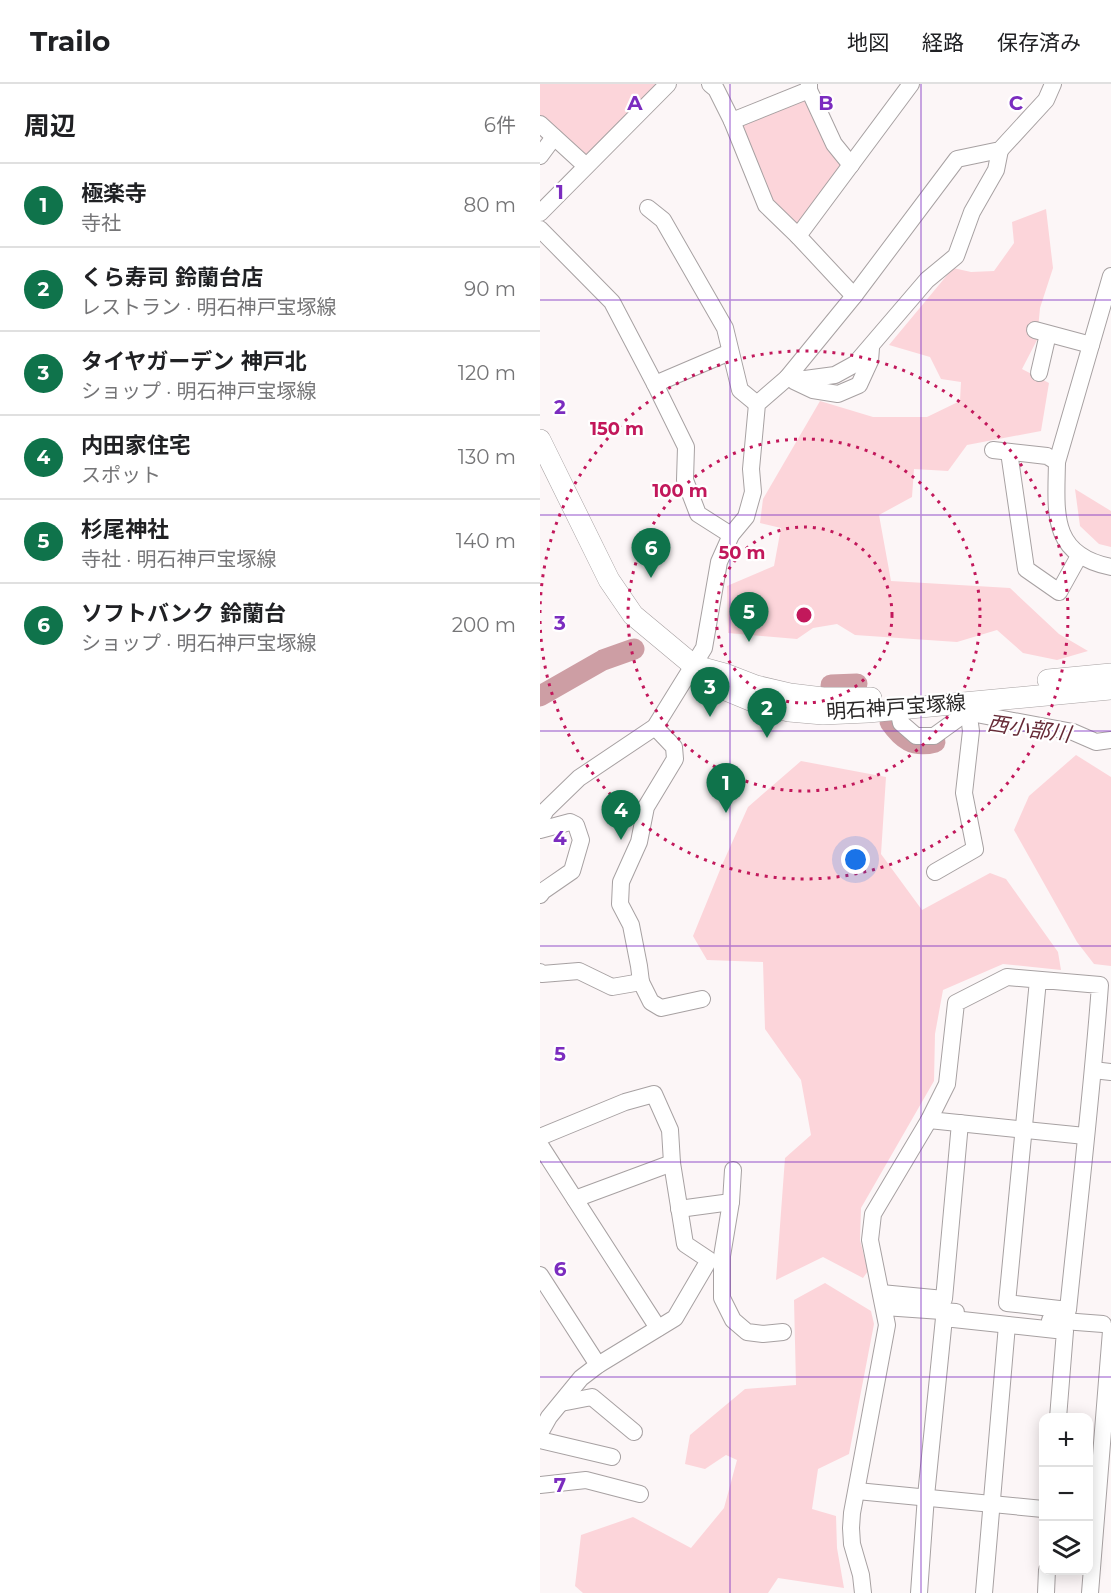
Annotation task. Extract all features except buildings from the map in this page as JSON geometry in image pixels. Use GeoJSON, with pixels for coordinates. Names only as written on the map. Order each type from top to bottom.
{"type":"FeatureCollection","features":[{"type":"Feature","properties":{"kind":"main road","name":"明石神戸宝塚線"},"geometry":{"type":"LineString","coordinates":[[540,440],[609,580],[633,615],[693,665],[709,683],[760,704],[789,711],[823,714],[1111,689]]}},
{"type":"Feature","properties":{"kind":"main road","name":"明石神戸宝塚線"},"geometry":{"type":"LineString","coordinates":[[693,665],[756,686],[790,694],[865,699],[1111,674]]}},
{"type":"Feature","properties":{"kind":"street"},"geometry":{"type":"LineString","coordinates":[[540,213],[668,84]]}},
{"type":"Feature","properties":{"kind":"street"},"geometry":{"type":"LineString","coordinates":[[710,84],[716,89],[732,121],[766,205],[854,296]]}},
{"type":"Feature","properties":{"kind":"street"},"geometry":{"type":"LineString","coordinates":[[798,236],[911,84]]}},
{"type":"Feature","properties":{"kind":"street"},"geometry":{"type":"LineString","coordinates":[[787,378],[813,390],[838,394],[859,385],[870,361],[871,344],[927,280],[956,256],[972,212],[996,170],[1000,150],[1046,100],[1053,84]]}},
{"type":"Feature","properties":{"kind":"street"},"geometry":{"type":"LineString","coordinates":[[732,121],[809,87],[834,144],[851,165]]}},
{"type":"Feature","properties":{"kind":"street"},"geometry":{"type":"LineString","coordinates":[[540,124],[586,166]]}},
{"type":"Feature","properties":{"kind":"street"},"geometry":{"type":"LineString","coordinates":[[540,156],[554,136]]}},
{"type":"Feature","properties":{"kind":"street"},"geometry":{"type":"LineString","coordinates":[[540,821],[546,810],[579,778],[655,727],[704,648],[719,562],[731,535],[746,518],[753,492],[751,469],[757,404],[787,378],[854,296],[957,159],[1000,150]]}},
{"type":"Feature","properties":{"kind":"street"},"geometry":{"type":"LineString","coordinates":[[648,208],[663,220],[725,328],[740,390],[757,404]]}},
{"type":"Feature","properties":{"kind":"street"},"geometry":{"type":"LineString","coordinates":[[540,229],[612,302],[686,447],[685,480],[698,514],[731,535]]}},
{"type":"Feature","properties":{"kind":"street"},"geometry":{"type":"LineString","coordinates":[[1111,276],[1057,462],[1057,516],[1063,536],[1079,556],[1099,565],[1111,567]]}},
{"type":"Feature","properties":{"kind":"street"},"geometry":{"type":"LineString","coordinates":[[1039,374],[1042,332],[1091,345]]}},
{"type":"Feature","properties":{"kind":"street"},"geometry":{"type":"LineString","coordinates":[[655,384],[730,352]]}},
{"type":"Feature","properties":{"kind":"street"},"geometry":{"type":"LineString","coordinates":[[1057,462],[1047,456],[1001,451],[1026,569],[1059,592],[1079,556]]}},
{"type":"Feature","properties":{"kind":"street"},"geometry":{"type":"LineString","coordinates":[[898,709],[901,723],[916,736],[934,736],[959,718],[968,702]]}},
{"type":"Feature","properties":{"kind":"street"},"geometry":{"type":"LineString","coordinates":[[968,702],[976,714],[1073,732],[1096,742],[1111,740]]}},
{"type":"Feature","properties":{"kind":"street"},"geometry":{"type":"LineString","coordinates":[[935,872],[975,849],[964,793],[970,731],[968,702]]}},
{"type":"Feature","properties":{"kind":"street"},"geometry":{"type":"LineString","coordinates":[[655,727],[674,747],[675,759],[646,807],[639,842],[621,882],[620,904],[631,926],[641,982],[651,1002],[661,1008],[702,999]]}},
{"type":"Feature","properties":{"kind":"street"},"geometry":{"type":"LineString","coordinates":[[540,830],[570,822],[576,825],[581,840],[572,872],[540,895]]}},
{"type":"Feature","properties":{"kind":"street"},"geometry":{"type":"LineString","coordinates":[[540,972],[542,974],[579,971],[612,987],[641,982]]}},
{"type":"Feature","properties":{"kind":"street"},"geometry":{"type":"LineString","coordinates":[[863,1593],[861,1575],[852,1544],[851,1528],[887,1325],[870,1240],[873,1214],[929,1120],[947,1084],[956,1003],[1007,977],[1038,980],[1100,986],[1068,1310],[1007,1303],[1038,980]]}},
{"type":"Feature","properties":{"kind":"street"},"geometry":{"type":"LineString","coordinates":[[1093,1070],[1111,1072]]}},
{"type":"Feature","properties":{"kind":"street"},"geometry":{"type":"LineString","coordinates":[[540,1137],[624,1102],[654,1094],[670,1130],[672,1163],[685,1244],[709,1260],[675,1318],[581,1378],[549,1417],[540,1433]]}},
{"type":"Feature","properties":{"kind":"street"},"geometry":{"type":"LineString","coordinates":[[929,1120],[1085,1136]]}},
{"type":"Feature","properties":{"kind":"street"},"geometry":{"type":"LineString","coordinates":[[883,1300],[944,1299],[960,1123]]}},
{"type":"Feature","properties":{"kind":"street"},"geometry":{"type":"LineString","coordinates":[[540,1145],[658,1328]]}},
{"type":"Feature","properties":{"kind":"street"},"geometry":{"type":"LineString","coordinates":[[574,1199],[672,1163]]}},
{"type":"Feature","properties":{"kind":"street"},"geometry":{"type":"LineString","coordinates":[[733,1170],[731,1202],[722,1256],[722,1298],[733,1320],[747,1332],[763,1334],[783,1332]]}},
{"type":"Feature","properties":{"kind":"street"},"geometry":{"type":"LineString","coordinates":[[679,1209],[731,1202]]}},
{"type":"Feature","properties":{"kind":"street"},"geometry":{"type":"LineString","coordinates":[[540,1275],[595,1367],[592,1397]]}},
{"type":"Feature","properties":{"kind":"street"},"geometry":{"type":"LineString","coordinates":[[883,1300],[1107,1327],[1099,1514],[1090,1593]]}},
{"type":"Feature","properties":{"kind":"street"},"geometry":{"type":"LineString","coordinates":[[919,1593],[926,1496],[944,1318],[1065,1331],[1058,1413]]}},
{"type":"Feature","properties":{"kind":"street"},"geometry":{"type":"LineString","coordinates":[[984,1593],[1007,1325]]}},
{"type":"Feature","properties":{"kind":"street"},"geometry":{"type":"LineString","coordinates":[[561,1403],[592,1397]]}},
{"type":"Feature","properties":{"kind":"street"},"geometry":{"type":"LineString","coordinates":[[592,1397],[634,1432]]}},
{"type":"Feature","properties":{"kind":"street"},"geometry":{"type":"LineString","coordinates":[[540,1402],[549,1417]]}},
{"type":"Feature","properties":{"kind":"street"},"geometry":{"type":"LineString","coordinates":[[540,1440],[612,1457]]}},
{"type":"Feature","properties":{"kind":"street"},"geometry":{"type":"LineString","coordinates":[[540,1485],[586,1480],[640,1494]]}},
{"type":"Feature","properties":{"kind":"street"},"geometry":{"type":"LineString","coordinates":[[857,1491],[1039,1508]]}},
{"type":"Feature","properties":{"kind":"street"},"geometry":{"type":"LineString","coordinates":[[1046,1593],[1047,1575]]}},
{"type":"Feature","properties":{"kind":"shaded area"},"geometry":{"type":"Polygon","coordinates":[[[540,84],[659,84],[584,158],[540,119],[540,84]]]}},
{"type":"Feature","properties":{"kind":"shaded area"},"geometry":{"type":"Polygon","coordinates":[[[800,98],[808,101],[847,166],[800,226],[791,225],[768,203],[739,129],[743,122],[800,98]]]}},
{"type":"Feature","properties":{"kind":"shaded area"},"geometry":{"type":"Polygon","coordinates":[[[1046,209],[1053,268],[1040,308],[1037,340],[1022,369],[1049,383],[1041,431],[967,445],[948,471],[914,469],[912,497],[879,515],[891,581],[1010,588],[1059,634],[1088,651],[1057,660],[1023,653],[997,630],[957,642],[855,635],[837,624],[813,628],[797,639],[728,633],[727,586],[774,566],[781,528],[760,523],[763,499],[820,401],[873,417],[927,417],[960,401],[961,382],[941,379],[930,357],[889,345],[953,268],[971,272],[994,271],[1014,243],[1012,222],[1046,209]]]}},
{"type":"Feature","properties":{"kind":"shaded area"},"geometry":{"type":"Polygon","coordinates":[[[1075,489],[1111,511],[1111,547],[1099,544],[1080,526],[1075,489]]]}},
{"type":"Feature","properties":{"kind":"shaded area"},"geometry":{"type":"Polygon","coordinates":[[[1076,755],[1111,777],[1111,966],[1094,964],[1077,942],[1014,830],[1029,796],[1076,755]]]}},
{"type":"Feature","properties":{"kind":"shaded area"},"geometry":{"type":"Polygon","coordinates":[[[801,761],[886,777],[881,854],[922,910],[990,873],[1006,879],[1058,952],[1061,970],[1003,964],[943,990],[935,1034],[934,1081],[861,1208],[860,1240],[868,1271],[863,1278],[823,1257],[776,1280],[785,1158],[811,1135],[801,1080],[765,1029],[763,962],[707,960],[693,936],[748,807],[801,761]]]}},
{"type":"Feature","properties":{"kind":"shaded area"},"geometry":{"type":"Polygon","coordinates":[[[825,1283],[871,1311],[874,1324],[849,1454],[818,1469],[812,1509],[836,1516],[837,1548],[844,1588],[778,1578],[768,1593],[583,1593],[575,1586],[581,1535],[633,1517],[691,1548],[724,1508],[737,1460],[726,1455],[705,1469],[685,1464],[690,1435],[745,1389],[796,1385],[794,1300],[825,1283]]]}},
{"type":"Feature","properties":{"kind":"waterway","name":"西小部川"},"geometry":{"type":"LineString","coordinates":[[540,696],[603,660],[634,649]]}},
{"type":"Feature","properties":{"kind":"waterway","name":"西小部川"},"geometry":{"type":"LineString","coordinates":[[831,685],[857,684]]}},
{"type":"Feature","properties":{"kind":"waterway","name":"西小部川"},"geometry":{"type":"LineString","coordinates":[[890,722],[909,741],[920,744],[935,742]]}},
{"type":"Feature","properties":{"kind":"place","name":"ソフトバンク 鈴蘭台"},"geometry":{"type":"Point","coordinates":[651,578]}},
{"type":"Feature","properties":{"kind":"place","name":"杉尾神社"},"geometry":{"type":"Point","coordinates":[749,642]}},
{"type":"Feature","properties":{"kind":"place","name":"タイヤガーデン 神戸北"},"geometry":{"type":"Point","coordinates":[710,717]}},
{"type":"Feature","properties":{"kind":"place","name":"くら寿司 鈴蘭台店"},"geometry":{"type":"Point","coordinates":[767,738]}},
{"type":"Feature","properties":{"kind":"place","name":"極楽寺"},"geometry":{"type":"Point","coordinates":[726,813]}},
{"type":"Feature","properties":{"kind":"place","name":"内田家住宅"},"geometry":{"type":"Point","coordinates":[621,840]}}]}
